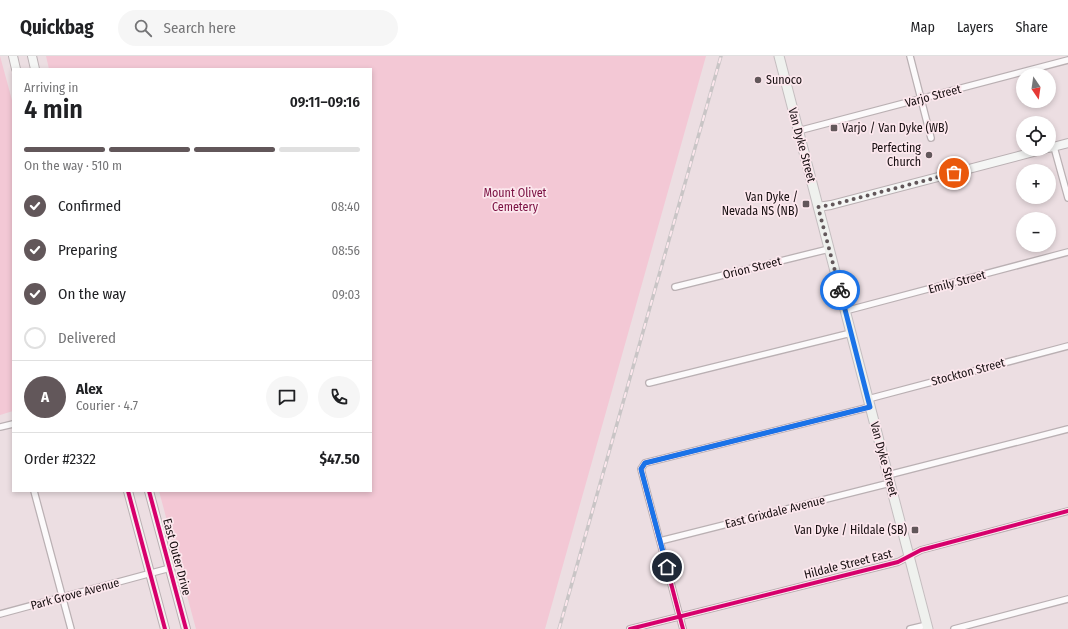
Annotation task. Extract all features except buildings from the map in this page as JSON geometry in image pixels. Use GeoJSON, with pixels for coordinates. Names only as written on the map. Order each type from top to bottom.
{"type":"FeatureCollection","features":[{"type":"Feature","properties":{"kind":"main road"},"geometry":{"type":"LineString","coordinates":[[13,56],[16,68]]}},
{"type":"Feature","properties":{"kind":"main road"},"geometry":{"type":"LineString","coordinates":[[32,56],[35,68]]}},
{"type":"Feature","properties":{"kind":"main road","name":"Van Dyke Street"},"geometry":{"type":"LineString","coordinates":[[780,56],[798,131],[928,627]]}},
{"type":"Feature","properties":{"kind":"main road"},"geometry":{"type":"LineString","coordinates":[[1056,146],[1068,143]]}},
{"type":"Feature","properties":{"kind":"main road"},"geometry":{"type":"LineString","coordinates":[[818,207],[831,205],[1018,156]]}},
{"type":"Feature","properties":{"kind":"main road"},"geometry":{"type":"LineString","coordinates":[[128,492],[165,629]]}},
{"type":"Feature","properties":{"kind":"main road","name":"East Outer Drive"},"geometry":{"type":"LineString","coordinates":[[149,492],[186,629]]}},
{"type":"Feature","properties":{"kind":"street"},"geometry":{"type":"LineString","coordinates":[[910,56],[931,138]]}},
{"type":"Feature","properties":{"kind":"street","name":"Varjo Street"},"geometry":{"type":"LineString","coordinates":[[798,131],[1068,60]]}},
{"type":"Feature","properties":{"kind":"street"},"geometry":{"type":"LineString","coordinates":[[1055,156],[1068,198]]}},
{"type":"Feature","properties":{"kind":"street","name":"Orion Street"},"geometry":{"type":"LineString","coordinates":[[675,287],[829,249]]}},
{"type":"Feature","properties":{"kind":"street","name":"Emily Street"},"geometry":{"type":"LineString","coordinates":[[845,311],[1068,252]]}},
{"type":"Feature","properties":{"kind":"street"},"geometry":{"type":"LineString","coordinates":[[650,383],[851,333]]}},
{"type":"Feature","properties":{"kind":"street","name":"Stockton Street"},"geometry":{"type":"LineString","coordinates":[[660,541],[642,473],[642,467],[645,463],[869,403],[1068,346]]}},
{"type":"Feature","properties":{"kind":"street"},"geometry":{"type":"LineString","coordinates":[[0,427],[12,424]]}},
{"type":"Feature","properties":{"kind":"street","name":"East Grixdale Avenue"},"geometry":{"type":"LineString","coordinates":[[660,541],[1068,429]]}},
{"type":"Feature","properties":{"kind":"street"},"geometry":{"type":"LineString","coordinates":[[34,492],[71,629]]}},
{"type":"Feature","properties":{"kind":"street","name":"Hildale Street East"},"geometry":{"type":"LineString","coordinates":[[630,629],[898,562],[921,550],[1068,511]]}},
{"type":"Feature","properties":{"kind":"street"},"geometry":{"type":"LineString","coordinates":[[660,541],[683,629]]}},
{"type":"Feature","properties":{"kind":"street","name":"Park Grove Avenue"},"geometry":{"type":"LineString","coordinates":[[0,614],[170,568]]}},
{"type":"Feature","properties":{"kind":"street"},"geometry":{"type":"LineString","coordinates":[[954,629],[1068,599]]}},
{"type":"Feature","properties":{"kind":"street"},"geometry":{"type":"LineString","coordinates":[[910,629],[928,627]]}},
{"type":"Feature","properties":{"kind":"green space"},"geometry":{"type":"Polygon","coordinates":[[[0,56],[12,100],[12,411],[0,415],[0,56]]]}},
{"type":"Feature","properties":{"kind":"green space","name":"Mount Olivet Cemetery"},"geometry":{"type":"Polygon","coordinates":[[[46,56],[706,56],[545,629],[196,629],[159,492],[372,492],[372,68],[49,68],[46,56]]]}},
{"type":"Feature","properties":{"kind":"railway"},"geometry":{"type":"LineString","coordinates":[[559,629],[721,56]]}},
{"type":"Feature","properties":{"kind":"cycle path"},"geometry":{"type":"LineString","coordinates":[[683,629],[641,469],[645,463],[870,407]]}},
{"type":"Feature","properties":{"kind":"cycle path"},"geometry":{"type":"LineString","coordinates":[[128,492],[165,629]]}},
{"type":"Feature","properties":{"kind":"cycle path"},"geometry":{"type":"LineString","coordinates":[[149,492],[186,629]]}},
{"type":"Feature","properties":{"kind":"cycle path"},"geometry":{"type":"LineString","coordinates":[[630,629],[898,562],[921,550],[1068,511]]}},
{"type":"Feature","properties":{"kind":"way so far"},"geometry":{"type":"LineString","coordinates":[[840,290],[818,207],[831,205],[954,173]]}},
{"type":"Feature","properties":{"kind":"place","name":"Sunoco"},"geometry":{"type":"Point","coordinates":[758,80]}},
{"type":"Feature","properties":{"kind":"place","name":"Varjo / Van Dyke (WB)"},"geometry":{"type":"Point","coordinates":[834,128]}},
{"type":"Feature","properties":{"kind":"place","name":"Perfecting Church"},"geometry":{"type":"Point","coordinates":[929,155]}},
{"type":"Feature","properties":{"kind":"place","name":"Van Dyke / Nevada NS (NB)"},"geometry":{"type":"Point","coordinates":[806,204]}},
{"type":"Feature","properties":{"kind":"place","name":"Van Dyke / Hildale (SB)"},"geometry":{"type":"Point","coordinates":[915,530]}},
{"type":"Feature","properties":{"kind":"route"},"geometry":{"type":"LineString","coordinates":[[667,567],[641,469],[645,463],[870,407],[840,290]]}}]}
